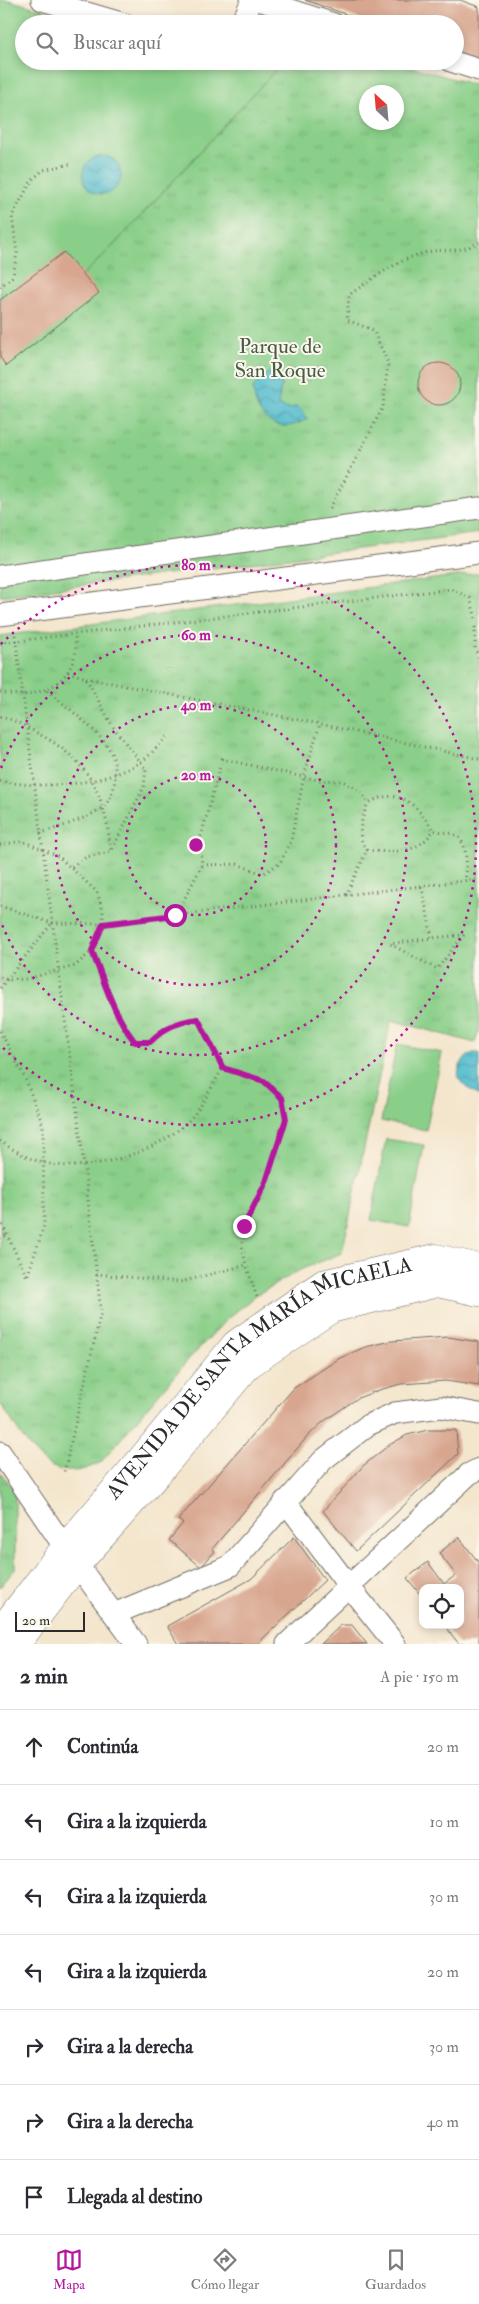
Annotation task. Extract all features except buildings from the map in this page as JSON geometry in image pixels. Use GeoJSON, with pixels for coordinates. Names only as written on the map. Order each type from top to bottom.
{"type":"FeatureCollection","features":[{"type":"Feature","properties":{"kind":"street"},"geometry":{"type":"LineString","coordinates":[[42,0],[93,15]]}},
{"type":"Feature","properties":{"kind":"street"},"geometry":{"type":"LineString","coordinates":[[245,15],[252,0]]}},
{"type":"Feature","properties":{"kind":"street"},"geometry":{"type":"LineString","coordinates":[[259,0],[306,15]]}},
{"type":"Feature","properties":{"kind":"street"},"geometry":{"type":"LineString","coordinates":[[464,65],[479,70]]}},
{"type":"Feature","properties":{"kind":"street"},"geometry":{"type":"LineString","coordinates":[[0,576],[479,508]]}},
{"type":"Feature","properties":{"kind":"street"},"geometry":{"type":"LineString","coordinates":[[0,615],[479,553]]}},
{"type":"Feature","properties":{"kind":"street","name":"AVENIDA DE SANTA MARÍA MICAELA"},"geometry":{"type":"LineString","coordinates":[[71,1556],[140,1461],[236,1344],[323,1284],[436,1258],[479,1268]]}},
{"type":"Feature","properties":{"kind":"street","name":"AVENIDA DE SANTA MARÍA MICAELA"},"geometry":{"type":"LineString","coordinates":[[71,1556],[156,1475],[249,1364],[330,1308],[438,1283],[479,1292]]}},
{"type":"Feature","properties":{"kind":"street"},"geometry":{"type":"LineString","coordinates":[[114,1614],[230,1566],[285,1501],[323,1460],[368,1426],[395,1413],[441,1407],[479,1414]]}},
{"type":"Feature","properties":{"kind":"street"},"geometry":{"type":"LineString","coordinates":[[0,1452],[71,1556],[136,1644]]}},
{"type":"Feature","properties":{"kind":"street"},"geometry":{"type":"LineString","coordinates":[[287,1644],[469,1474],[479,1469]]}},
{"type":"Feature","properties":{"kind":"street"},"geometry":{"type":"LineString","coordinates":[[285,1501],[348,1586],[395,1644]]}},
{"type":"Feature","properties":{"kind":"street"},"geometry":{"type":"LineString","coordinates":[[0,1632],[71,1556]]}},
{"type":"Feature","properties":{"kind":"street"},"geometry":{"type":"LineString","coordinates":[[16,1644],[71,1556]]}},
{"type":"Feature","properties":{"kind":"path"},"geometry":{"type":"LineString","coordinates":[[0,287],[13,276],[17,253],[12,216],[32,180],[43,170],[70,164]]}},
{"type":"Feature","properties":{"kind":"path"},"geometry":{"type":"LineString","coordinates":[[317,531],[383,407],[388,363],[373,330],[346,320],[349,295],[385,270],[424,253],[467,249],[479,242]]}},
{"type":"Feature","properties":{"kind":"path"},"geometry":{"type":"LineString","coordinates":[[0,643],[451,588],[470,598],[475,615],[475,649],[479,657]]}},
{"type":"Feature","properties":{"kind":"path"},"geometry":{"type":"LineString","coordinates":[[0,692],[22,695],[46,690],[62,681],[76,654],[75,634]]}},
{"type":"Feature","properties":{"kind":"path"},"geometry":{"type":"LineString","coordinates":[[68,672],[86,678],[320,724],[479,759]]}},
{"type":"Feature","properties":{"kind":"path"},"geometry":{"type":"LineString","coordinates":[[86,678],[113,727],[146,769],[144,787],[111,852]]}},
{"type":"Feature","properties":{"kind":"path"},"geometry":{"type":"LineString","coordinates":[[40,833],[78,820],[104,806],[115,786],[112,754],[78,716],[46,690]]}},
{"type":"Feature","properties":{"kind":"path"},"geometry":{"type":"LineString","coordinates":[[22,695],[84,1165],[101,1312],[64,1472]]}},
{"type":"Feature","properties":{"kind":"path"},"geometry":{"type":"LineString","coordinates":[[0,717],[26,727],[61,746],[85,771],[104,806],[111,852]]}},
{"type":"Feature","properties":{"kind":"path"},"geometry":{"type":"LineString","coordinates":[[202,865],[236,864],[264,874],[280,863],[291,841],[304,776],[320,724]]}},
{"type":"Feature","properties":{"kind":"path"},"geometry":{"type":"LineString","coordinates":[[0,781],[64,784],[115,774],[141,761],[169,734]]}},
{"type":"Feature","properties":{"kind":"path"},"geometry":{"type":"LineString","coordinates":[[175,915],[202,865],[200,840],[222,759],[318,780],[343,781],[361,792],[368,804]]}},
{"type":"Feature","properties":{"kind":"path"},"geometry":{"type":"LineString","coordinates":[[433,830],[430,837],[421,843],[408,849],[392,852],[367,850],[363,846],[360,833],[361,820],[368,804],[378,798],[399,796],[413,805],[433,830],[455,835],[464,845],[465,881]]}},
{"type":"Feature","properties":{"kind":"path"},"geometry":{"type":"LineString","coordinates":[[0,845],[22,841],[42,851],[58,856],[97,892],[103,911],[103,924],[92,951],[75,966],[26,979],[8,980],[0,977]]}},
{"type":"Feature","properties":{"kind":"path"},"geometry":{"type":"LineString","coordinates":[[346,895],[367,850]]}},
{"type":"Feature","properties":{"kind":"path"},"geometry":{"type":"LineString","coordinates":[[71,867],[86,856],[111,852]]}},
{"type":"Feature","properties":{"kind":"path"},"geometry":{"type":"LineString","coordinates":[[0,906],[52,923],[103,924],[479,880]]}},
{"type":"Feature","properties":{"kind":"path"},"geometry":{"type":"LineString","coordinates":[[422,886],[432,938]]}},
{"type":"Feature","properties":{"kind":"path"},"geometry":{"type":"LineString","coordinates":[[0,988],[52,923]]}},
{"type":"Feature","properties":{"kind":"path"},"geometry":{"type":"LineString","coordinates":[[464,935],[437,969],[390,944],[415,940],[432,938],[464,935]]}},
{"type":"Feature","properties":{"kind":"path"},"geometry":{"type":"LineString","coordinates":[[92,951],[113,1009],[122,1026],[135,1042],[150,1042],[162,1029],[178,1022],[198,1019],[223,1068],[264,1081],[282,1098],[286,1119],[266,1182],[244,1226],[242,1246],[246,1265],[259,1302]]}},
{"type":"Feature","properties":{"kind":"path"},"geometry":{"type":"LineString","coordinates":[[0,1031],[24,1078],[44,1125],[44,1226],[27,1277],[0,1220]]}},
{"type":"Feature","properties":{"kind":"path"},"geometry":{"type":"LineString","coordinates":[[0,1141],[44,1163],[84,1165],[104,1162],[136,1153],[165,1138],[192,1116],[223,1068]]}},
{"type":"Feature","properties":{"kind":"path"},"geometry":{"type":"LineString","coordinates":[[0,1238],[8,1235]]}},
{"type":"Feature","properties":{"kind":"path"},"geometry":{"type":"LineString","coordinates":[[96,1274],[180,1282],[246,1265]]}},
{"type":"Feature","properties":{"kind":"green space"},"geometry":{"type":"Polygon","coordinates":[[[0,0],[8,0],[61,15],[15,15],[15,70],[276,70],[110,249],[0,353],[0,0]]]}},
{"type":"Feature","properties":{"kind":"green space","name":"Parque de San Roque"},"geometry":{"type":"Polygon","coordinates":[[[276,70],[423,70],[479,86],[479,533],[0,596],[0,353],[110,249],[276,70]]]}},
{"type":"Feature","properties":{"kind":"green space"},"geometry":{"type":"Polygon","coordinates":[[[479,573],[479,1029],[475,1043],[391,1020],[342,1253],[302,1269],[256,1295],[227,1319],[187,1361],[101,1462],[82,1470],[66,1471],[52,1467],[29,1446],[0,1403],[0,636],[479,573]]]}},
{"type":"Feature","properties":{"kind":"green space"},"geometry":{"type":"Polygon","coordinates":[[[397,1044],[442,1053],[426,1130],[381,1121],[397,1044]]]}},
{"type":"Feature","properties":{"kind":"green space"},"geometry":{"type":"Polygon","coordinates":[[[386,1139],[424,1145],[409,1227],[371,1220],[386,1139]]]}},
{"type":"Feature","properties":{"kind":"green space"},"geometry":{"type":"Polygon","coordinates":[[[0,1472],[15,1491],[15,1569],[0,1587],[0,1472]]]}},
{"type":"Feature","properties":{"kind":"water"},"geometry":{"type":"Polygon","coordinates":[[[102,156],[115,162],[121,175],[115,188],[102,194],[89,188],[83,175],[89,162],[102,156]]]}},
{"type":"Feature","properties":{"kind":"water"},"geometry":{"type":"Polygon","coordinates":[[[269,372],[282,381],[278,405],[288,409],[297,406],[307,419],[286,426],[270,422],[263,416],[258,408],[253,387],[269,372]]]}},
{"type":"Feature","properties":{"kind":"water"},"geometry":{"type":"Polygon","coordinates":[[[473,1053],[479,1053],[479,1096],[461,1082],[458,1073],[464,1059],[473,1053]]]}},
{"type":"Feature","properties":{"kind":"route"},"geometry":{"type":"LineString","coordinates":[[175,915],[103,924],[92,951],[113,1009],[122,1026],[135,1042],[150,1042],[162,1029],[178,1022],[198,1019],[223,1068],[264,1081],[282,1098],[286,1119],[269,1167],[266,1182],[244,1226]]}}]}
